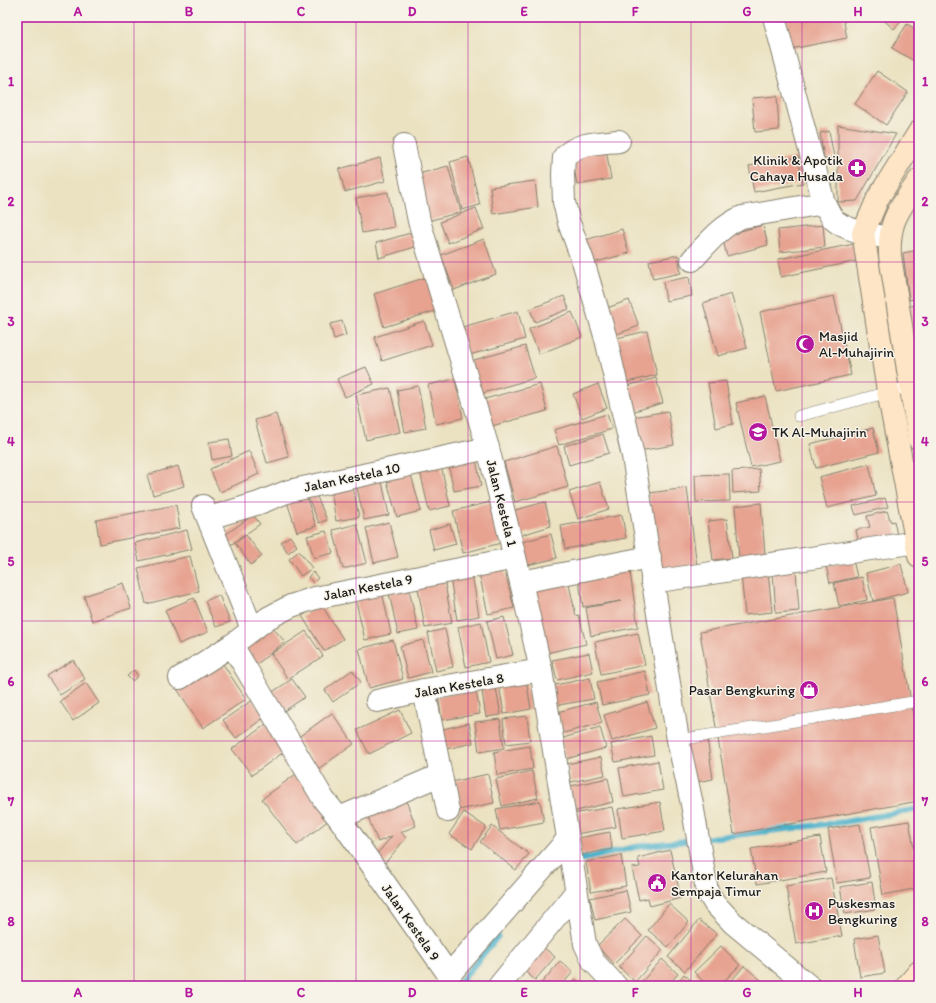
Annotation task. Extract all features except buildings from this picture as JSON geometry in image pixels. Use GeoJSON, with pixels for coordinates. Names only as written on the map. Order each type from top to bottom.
{"type":"FeatureCollection","features":[{"type":"Feature","properties":{"kind":"street"},"geometry":{"type":"LineString","coordinates":[[774,17],[824,203],[834,220],[863,233],[889,238]]}},
{"type":"Feature","properties":{"kind":"street"},"geometry":{"type":"LineString","coordinates":[[652,582],[918,549],[888,391],[863,233],[878,198],[919,132]]}},
{"type":"Feature","properties":{"kind":"street"},"geometry":{"type":"LineString","coordinates":[[619,141],[583,146],[573,149],[564,157],[562,174],[564,202],[569,223],[583,261],[606,339],[633,456],[678,740],[707,891],[715,904],[733,923],[809,986]]}},
{"type":"Feature","properties":{"kind":"street","name":"Jalan Kestela 1"},"geometry":{"type":"LineString","coordinates":[[404,145],[419,221],[488,448],[541,670],[585,944],[593,961],[616,986]]}},
{"type":"Feature","properties":{"kind":"street"},"geometry":{"type":"LineString","coordinates":[[919,180],[893,220],[889,238],[890,256],[919,439]]}},
{"type":"Feature","properties":{"kind":"street"},"geometry":{"type":"LineString","coordinates":[[692,260],[723,228],[732,221],[742,217],[824,203]]}},
{"type":"Feature","properties":{"kind":"street","name":"Jalan Kestela 10"},"geometry":{"type":"LineString","coordinates":[[252,629],[211,510],[259,503],[289,491],[488,448]]}},
{"type":"Feature","properties":{"kind":"street"},"geometry":{"type":"LineString","coordinates":[[521,582],[650,557]]}},
{"type":"Feature","properties":{"kind":"street","name":"Jalan Kestela 9"},"geometry":{"type":"LineString","coordinates":[[180,678],[232,645],[252,629],[291,606],[315,598],[515,558]]}},
{"type":"Feature","properties":{"kind":"street","name":"Jalan Kestela 9"},"geometry":{"type":"LineString","coordinates":[[232,645],[324,800],[339,818],[454,981],[571,855]]}},
{"type":"Feature","properties":{"kind":"street","name":"Jalan Kestela 8"},"geometry":{"type":"LineString","coordinates":[[377,701],[424,690],[541,670]]}},
{"type":"Feature","properties":{"kind":"street"},"geometry":{"type":"LineString","coordinates":[[424,690],[448,811]]}},
{"type":"Feature","properties":{"kind":"street"},"geometry":{"type":"LineString","coordinates":[[339,818],[440,775]]}},
{"type":"Feature","properties":{"kind":"street"},"geometry":{"type":"LineString","coordinates":[[500,986],[576,892]]}},
{"type":"Feature","properties":{"kind":"street"},"geometry":{"type":"LineString","coordinates":[[907,986],[919,972]]}},
{"type":"Feature","properties":{"kind":"lane"},"geometry":{"type":"LineString","coordinates":[[799,416],[911,386]]}},
{"type":"Feature","properties":{"kind":"lane"},"geometry":{"type":"LineString","coordinates":[[678,740],[919,701]]}},
{"type":"Feature","properties":{"kind":"waterway"},"geometry":{"type":"LineString","coordinates":[[575,861],[635,847],[844,822],[919,809]]}},
{"type":"Feature","properties":{"kind":"waterway"},"geometry":{"type":"LineString","coordinates":[[457,986],[498,936]]}},
{"type":"Feature","properties":{"kind":"place","name":"Klinik & Apotik Cahaya Husada"},"geometry":{"type":"Point","coordinates":[857,168]}},
{"type":"Feature","properties":{"kind":"place","name":"Masjid Al-Muhajirin"},"geometry":{"type":"Point","coordinates":[805,344]}},
{"type":"Feature","properties":{"kind":"place","name":"TK Al-Muhajirin"},"geometry":{"type":"Point","coordinates":[758,432]}},
{"type":"Feature","properties":{"kind":"place","name":"Pasar Bengkuring"},"geometry":{"type":"Point","coordinates":[809,690]}},
{"type":"Feature","properties":{"kind":"place","name":"Kantor Kelurahan Sempaja Timur"},"geometry":{"type":"Point","coordinates":[657,883]}},
{"type":"Feature","properties":{"kind":"place","name":"Puskesmas Bengkuring"},"geometry":{"type":"Point","coordinates":[814,911]}}]}
